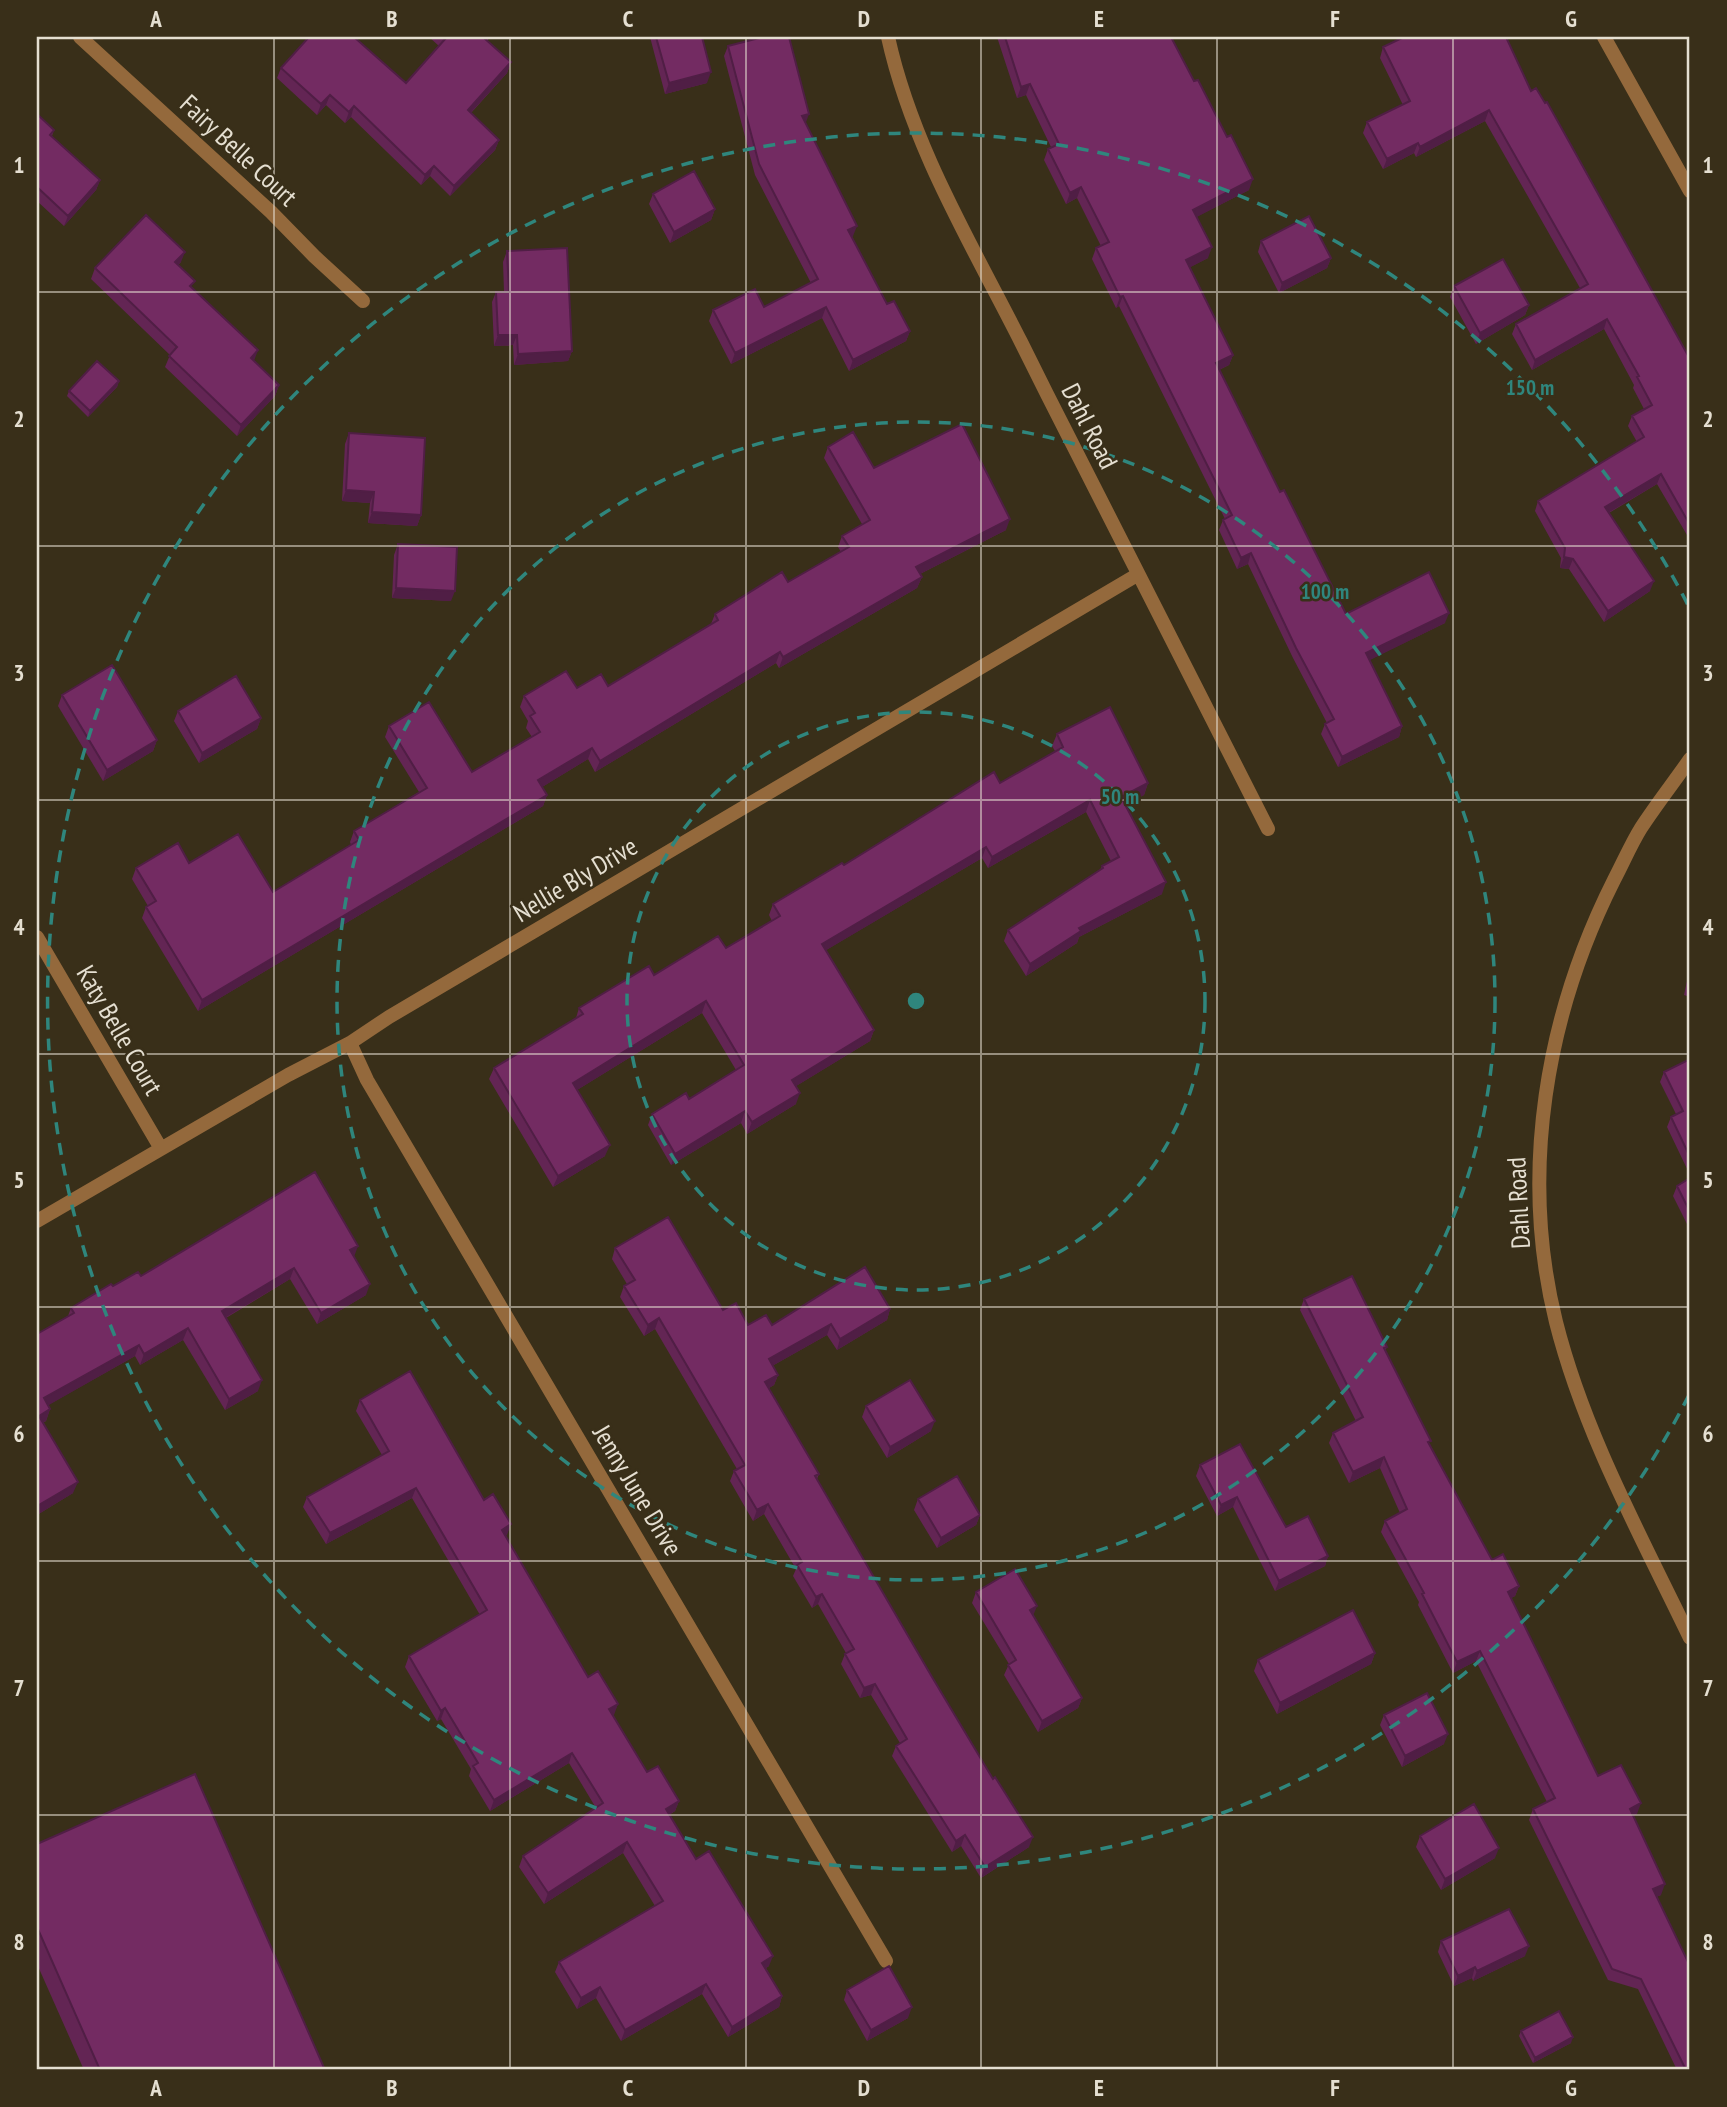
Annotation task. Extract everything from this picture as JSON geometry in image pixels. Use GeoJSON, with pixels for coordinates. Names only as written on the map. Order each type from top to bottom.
{"type":"FeatureCollection","features":[{"type":"Feature","properties":{"kind":"street","name":"Fairy Belle Court"},"geometry":{"type":"LineString","coordinates":[[80,37],[271,212],[363,301]]}},
{"type":"Feature","properties":{"kind":"street","name":"Dahl Road"},"geometry":{"type":"LineString","coordinates":[[888,37],[895,68],[925,151],[1137,575],[1268,829]]}},
{"type":"Feature","properties":{"kind":"street"},"geometry":{"type":"LineString","coordinates":[[1604,37],[1690,191]]}},
{"type":"Feature","properties":{"kind":"street","name":"Nellie Bly Drive"},"geometry":{"type":"LineString","coordinates":[[37,1222],[160,1147],[288,1074],[350,1043],[389,1017],[1137,575]]}},
{"type":"Feature","properties":{"kind":"street","name":"Dahl Road"},"geometry":{"type":"LineString","coordinates":[[1687,764],[1640,830],[1595,920],[1565,1002],[1547,1078],[1538,1166],[1543,1248],[1549,1285],[1556,1321],[1575,1384],[1609,1471],[1690,1638]]}},
{"type":"Feature","properties":{"kind":"street","name":"Katy Belle Court"},"geometry":{"type":"LineString","coordinates":[[37,937],[160,1147]]}},
{"type":"Feature","properties":{"kind":"street","name":"Jenny June Drive"},"geometry":{"type":"LineString","coordinates":[[350,1043],[367,1080],[886,1961]]}},
{"type":"Feature","properties":{"kind":"building"},"geometry":{"type":"Polygon","coordinates":[[[309,37],[354,37],[406,83],[446,38],[444,37],[485,37],[511,62],[468,110],[499,140],[454,186],[434,166],[425,175],[354,106],[349,112],[330,95],[321,104],[281,68],[309,37]]]}},
{"type":"Feature","properties":{"kind":"building"},"geometry":{"type":"Polygon","coordinates":[[[656,37],[702,37],[711,72],[669,83],[656,37]]]}},
{"type":"Feature","properties":{"kind":"building"},"geometry":{"type":"Polygon","coordinates":[[[763,37],[789,37],[809,114],[802,116],[857,226],[848,230],[887,304],[894,301],[910,331],[853,360],[826,307],[735,353],[713,310],[755,289],[764,307],[818,279],[759,164],[728,46],[763,37]]]}},
{"type":"Feature","properties":{"kind":"building"},"geometry":{"type":"Polygon","coordinates":[[[1005,37],[1171,37],[1194,81],[1198,80],[1227,137],[1231,135],[1253,179],[1193,210],[1212,247],[1186,260],[1233,355],[1216,363],[1280,492],[1284,490],[1346,614],[1429,572],[1449,613],[1366,653],[1402,726],[1342,757],[1325,724],[1334,719],[1296,648],[1251,553],[1241,558],[1223,520],[1232,515],[1123,296],[1120,297],[1096,248],[1109,242],[1081,187],[1070,193],[1048,149],[1059,144],[1030,84],[1021,87],[1005,37]]]}},
{"type":"Feature","properties":{"kind":"building"},"geometry":{"type":"Polygon","coordinates":[[[1404,37],[1506,37],[1531,91],[1536,88],[1545,103],[1547,102],[1690,359],[1690,525],[1661,474],[1605,507],[1654,581],[1608,611],[1573,559],[1564,557],[1565,548],[1538,501],[1644,437],[1632,416],[1652,405],[1607,319],[1535,360],[1516,324],[1588,284],[1489,110],[1420,147],[1418,143],[1387,159],[1367,122],[1410,101],[1383,47],[1404,37]]]}},
{"type":"Feature","properties":{"kind":"building"},"geometry":{"type":"Polygon","coordinates":[[[37,114],[54,130],[50,135],[100,180],[68,216],[37,187],[37,114]]]}},
{"type":"Feature","properties":{"kind":"building"},"geometry":{"type":"Polygon","coordinates":[[[694,171],[715,209],[674,232],[653,194],[694,171]]]}},
{"type":"Feature","properties":{"kind":"building"},"geometry":{"type":"Polygon","coordinates":[[[146,215],[185,252],[175,262],[195,281],[190,286],[258,350],[251,358],[279,385],[241,425],[169,356],[177,347],[95,268],[146,215]]]}},
{"type":"Feature","properties":{"kind":"building"},"geometry":{"type":"Polygon","coordinates":[[[1309,216],[1331,258],[1282,283],[1261,241],[1309,216]]]}},
{"type":"Feature","properties":{"kind":"building"},"geometry":{"type":"Polygon","coordinates":[[[567,248],[572,351],[518,354],[517,335],[498,335],[496,292],[509,292],[507,251],[567,248]]]}},
{"type":"Feature","properties":{"kind":"building"},"geometry":{"type":"Polygon","coordinates":[[[1503,259],[1529,305],[1480,333],[1454,286],[1503,259]]]}},
{"type":"Feature","properties":{"kind":"building"},"geometry":{"type":"Polygon","coordinates":[[[97,361],[119,381],[90,411],[69,391],[97,361]]]}},
{"type":"Feature","properties":{"kind":"building"},"geometry":{"type":"Polygon","coordinates":[[[962,424],[1010,519],[916,567],[922,577],[783,657],[780,652],[600,761],[592,748],[538,780],[547,795],[202,1000],[146,907],[156,901],[136,868],[178,843],[189,863],[238,834],[273,892],[359,840],[354,831],[427,788],[389,726],[429,702],[472,772],[540,732],[530,716],[535,713],[524,696],[566,671],[577,688],[601,674],[608,686],[718,620],[715,614],[782,572],[788,582],[849,547],[842,536],[870,520],[828,447],[853,432],[874,468],[962,424]]]}},
{"type":"Feature","properties":{"kind":"building"},"geometry":{"type":"Polygon","coordinates":[[[349,433],[425,438],[421,515],[372,512],[374,492],[346,490],[349,433]]]}},
{"type":"Feature","properties":{"kind":"building"},"geometry":{"type":"Polygon","coordinates":[[[398,544],[457,547],[455,591],[396,588],[398,544]]]}},
{"type":"Feature","properties":{"kind":"building"},"geometry":{"type":"Polygon","coordinates":[[[112,665],[157,740],[107,770],[62,695],[112,665]]]}},
{"type":"Feature","properties":{"kind":"building"},"geometry":{"type":"Polygon","coordinates":[[[236,676],[261,718],[202,753],[178,711],[236,676]]]}},
{"type":"Feature","properties":{"kind":"building"},"geometry":{"type":"Polygon","coordinates":[[[1110,707],[1148,783],[1121,797],[1166,882],[1079,928],[1081,931],[1030,964],[1008,930],[1119,857],[1090,800],[992,857],[986,847],[822,944],[874,1030],[792,1080],[800,1093],[752,1122],[745,1111],[675,1154],[652,1114],[686,1093],[689,1099],[744,1065],[706,1001],[573,1083],[610,1145],[558,1176],[494,1068],[583,1014],[579,1008],[649,966],[654,975],[718,936],[726,948],[780,916],[773,904],[842,863],[844,865],[994,772],[1000,783],[1063,747],[1057,734],[1110,707]]]}},
{"type":"Feature","properties":{"kind":"building"},"geometry":{"type":"Polygon","coordinates":[[[1690,1059],[1690,1157],[1671,1117],[1683,1111],[1664,1072],[1690,1059]]]}},
{"type":"Feature","properties":{"kind":"building"},"geometry":{"type":"Polygon","coordinates":[[[315,1172],[358,1246],[350,1250],[370,1284],[321,1313],[294,1268],[222,1311],[262,1380],[229,1399],[188,1328],[144,1354],[139,1345],[44,1398],[50,1409],[39,1416],[78,1482],[37,1506],[37,1334],[74,1313],[71,1308],[111,1284],[113,1286],[138,1272],[141,1276],[315,1172]]]}},
{"type":"Feature","properties":{"kind":"building"},"geometry":{"type":"Polygon","coordinates":[[[1690,1178],[1690,1212],[1677,1186],[1690,1178]]]}},
{"type":"Feature","properties":{"kind":"building"},"geometry":{"type":"Polygon","coordinates":[[[668,1217],[723,1310],[736,1303],[748,1325],[766,1315],[772,1325],[865,1267],[890,1309],[840,1339],[831,1324],[769,1359],[778,1375],[765,1382],[819,1474],[815,1476],[932,1677],[993,1779],[995,1777],[1033,1837],[985,1867],[965,1835],[956,1841],[896,1746],[907,1739],[875,1684],[864,1688],[845,1654],[854,1649],[822,1594],[816,1597],[797,1565],[802,1562],[768,1504],[757,1510],[734,1471],[745,1465],[659,1318],[648,1325],[624,1286],[635,1280],[615,1248],[668,1217]]]}},
{"type":"Feature","properties":{"kind":"building"},"geometry":{"type":"Polygon","coordinates":[[[1352,1276],[1387,1347],[1384,1348],[1431,1441],[1428,1442],[1492,1560],[1503,1554],[1519,1586],[1508,1592],[1598,1776],[1621,1765],[1641,1803],[1630,1809],[1665,1884],[1653,1889],[1690,1966],[1690,2070],[1686,2070],[1641,1979],[1612,1969],[1533,1809],[1555,1798],[1480,1651],[1457,1662],[1385,1521],[1407,1509],[1384,1457],[1353,1472],[1333,1433],[1363,1417],[1304,1299],[1352,1276]]]}},
{"type":"Feature","properties":{"kind":"building"},"geometry":{"type":"Polygon","coordinates":[[[410,1371],[484,1500],[493,1494],[511,1524],[502,1530],[588,1677],[598,1671],[618,1704],[609,1709],[647,1772],[658,1766],[679,1801],[666,1809],[696,1859],[709,1851],[773,1956],[762,1963],[782,1996],[732,2027],[706,1984],[625,2030],[600,1987],[581,1998],[559,1962],[663,1901],[627,1842],[548,1893],[523,1856],[603,1803],[572,1753],[494,1800],[473,1766],[478,1763],[445,1708],[441,1711],[409,1656],[487,1610],[416,1488],[330,1533],[307,1497],[389,1451],[360,1400],[410,1371]]]}},
{"type":"Feature","properties":{"kind":"building"},"geometry":{"type":"Polygon","coordinates":[[[910,1380],[935,1421],[890,1447],[866,1406],[910,1380]]]}},
{"type":"Feature","properties":{"kind":"building"},"geometry":{"type":"Polygon","coordinates":[[[1240,1444],[1286,1527],[1308,1516],[1328,1556],[1279,1581],[1237,1497],[1221,1505],[1200,1465],[1240,1444]]]}},
{"type":"Feature","properties":{"kind":"building"},"geometry":{"type":"Polygon","coordinates":[[[957,1476],[980,1515],[941,1538],[918,1499],[957,1476]]]}},
{"type":"Feature","properties":{"kind":"building"},"geometry":{"type":"Polygon","coordinates":[[[1015,1569],[1037,1606],[1030,1610],[1082,1698],[1042,1721],[1008,1665],[1016,1660],[976,1592],[1015,1569]]]}},
{"type":"Feature","properties":{"kind":"building"},"geometry":{"type":"Polygon","coordinates":[[[1353,1610],[1375,1653],[1280,1703],[1258,1660],[1353,1610]]]}},
{"type":"Feature","properties":{"kind":"building"},"geometry":{"type":"Polygon","coordinates":[[[1427,1693],[1448,1734],[1405,1756],[1384,1715],[1427,1693]]]}},
{"type":"Feature","properties":{"kind":"building"},"geometry":{"type":"Polygon","coordinates":[[[195,1774],[325,2070],[100,2070],[37,1927],[37,1844],[195,1774]]]}},
{"type":"Feature","properties":{"kind":"building"},"geometry":{"type":"Polygon","coordinates":[[[1474,1804],[1499,1848],[1445,1879],[1420,1836],[1474,1804]]]}},
{"type":"Feature","properties":{"kind":"building"},"geometry":{"type":"Polygon","coordinates":[[[1509,1909],[1529,1946],[1477,1971],[1475,1967],[1458,1976],[1441,1941],[1509,1909]]]}},
{"type":"Feature","properties":{"kind":"building"},"geometry":{"type":"Polygon","coordinates":[[[889,1966],[912,2007],[871,2030],[847,1990],[889,1966]]]}},
{"type":"Feature","properties":{"kind":"building"},"geometry":{"type":"Polygon","coordinates":[[[1559,2011],[1573,2037],[1535,2058],[1521,2031],[1559,2011]]]}}]}
